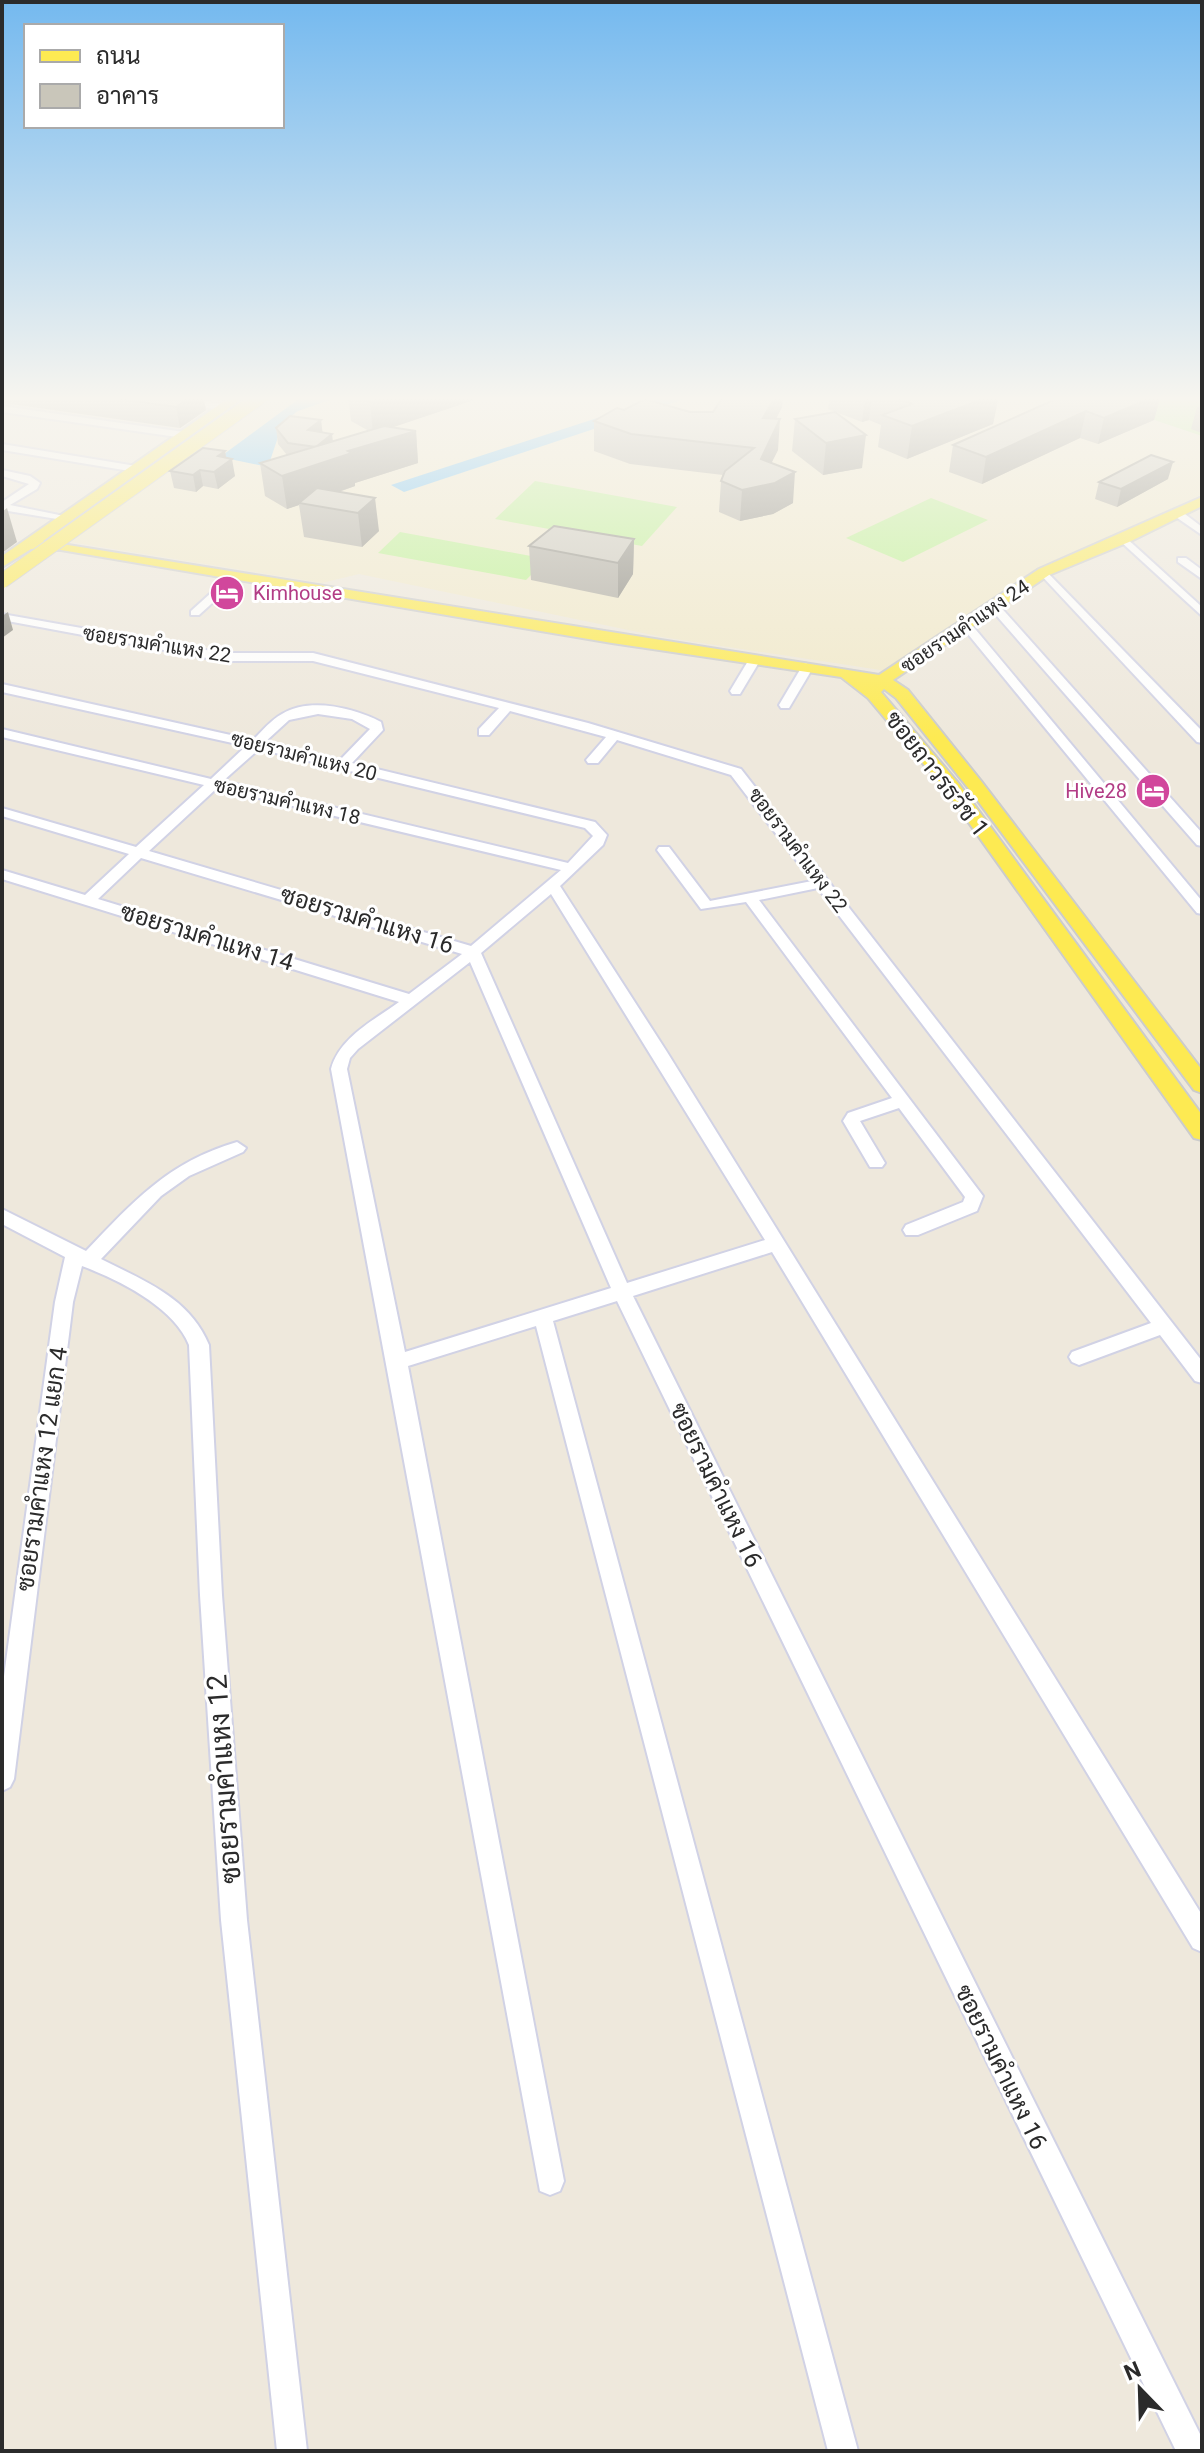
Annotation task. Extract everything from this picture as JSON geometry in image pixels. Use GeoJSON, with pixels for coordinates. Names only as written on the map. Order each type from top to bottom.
{"type":"FeatureCollection","features":[{"type":"Feature","properties":{"kind":"main road"},"geometry":{"type":"LineString","coordinates":[[2,563],[79,509]]}},
{"type":"Feature","properties":{"kind":"main road"},"geometry":{"type":"LineString","coordinates":[[2,571],[89,509]]}},
{"type":"Feature","properties":{"kind":"main road"},"geometry":{"type":"LineString","coordinates":[[2,581],[102,509]]}},
{"type":"Feature","properties":{"kind":"main road"},"geometry":{"type":"LineString","coordinates":[[2,588],[112,509]]}},
{"type":"Feature","properties":{"kind":"main road","name":"ซอยรามคำแหง 24"},"geometry":{"type":"LineString","coordinates":[[885,682],[1044,572],[1124,539],[1184,509]]}},
{"type":"Feature","properties":{"kind":"main road"},"geometry":{"type":"LineString","coordinates":[[27,545],[61,546],[458,613],[808,666],[885,682]]}},
{"type":"Feature","properties":{"kind":"main road"},"geometry":{"type":"LineString","coordinates":[[299,586],[365,583],[666,646]]}},
{"type":"Feature","properties":{"kind":"main road"},"geometry":{"type":"LineString","coordinates":[[401,590],[380,587],[372,591],[458,613]]}},
{"type":"Feature","properties":{"kind":"main road"},"geometry":{"type":"LineString","coordinates":[[835,671],[859,680],[885,682]]}},
{"type":"Feature","properties":{"kind":"main road","name":"ซอยถาวรธวัช 1"},"geometry":{"type":"LineString","coordinates":[[885,682],[902,694],[975,785],[1202,1085]]}},
{"type":"Feature","properties":{"kind":"main road","name":"ซอยถาวรธวัช 1"},"geometry":{"type":"LineString","coordinates":[[885,682],[953,788],[1202,1132]]}},
{"type":"Feature","properties":{"kind":"main road"},"geometry":{"type":"LineString","coordinates":[[953,788],[953,783],[964,781],[975,785]]}},
{"type":"Feature","properties":{"kind":"street"},"geometry":{"type":"LineString","coordinates":[[12,509],[65,519]]}},
{"type":"Feature","properties":{"kind":"street"},"geometry":{"type":"LineString","coordinates":[[1177,513],[1202,532]]}},
{"type":"Feature","properties":{"kind":"street"},"geometry":{"type":"LineString","coordinates":[[1124,539],[1199,607]]}},
{"type":"Feature","properties":{"kind":"street"},"geometry":{"type":"LineString","coordinates":[[1182,560],[1202,576]]}},
{"type":"Feature","properties":{"kind":"street"},"geometry":{"type":"LineString","coordinates":[[1044,572],[1202,739]]}},
{"type":"Feature","properties":{"kind":"street"},"geometry":{"type":"LineString","coordinates":[[195,613],[236,576]]}},
{"type":"Feature","properties":{"kind":"street"},"geometry":{"type":"LineString","coordinates":[[993,605],[1202,842]]}},
{"type":"Feature","properties":{"kind":"street","name":"ซอยรามคำแหง 22"},"geometry":{"type":"LineString","coordinates":[[2,617],[223,657],[313,657],[614,736],[736,772],[1201,1370]]}},
{"type":"Feature","properties":{"kind":"street"},"geometry":{"type":"LineString","coordinates":[[967,626],[1202,910]]}},
{"type":"Feature","properties":{"kind":"street"},"geometry":{"type":"LineString","coordinates":[[736,691],[755,659]]}},
{"type":"Feature","properties":{"kind":"street"},"geometry":{"type":"LineString","coordinates":[[785,705],[808,666]]}},
{"type":"Feature","properties":{"kind":"street","name":"ซอยรามคำแหง 20"},"geometry":{"type":"LineString","coordinates":[[2,688],[256,744],[590,825],[600,835],[598,842],[572,868]]}},
{"type":"Feature","properties":{"kind":"street"},"geometry":{"type":"LineString","coordinates":[[484,732],[506,708]]}},
{"type":"Feature","properties":{"kind":"street"},"geometry":{"type":"LineString","coordinates":[[88,900],[285,717],[309,709],[370,721],[376,725],[377,730],[342,766]]}},
{"type":"Feature","properties":{"kind":"street","name":"ซอยรามคำแหง 18"},"geometry":{"type":"LineString","coordinates":[[2,733],[572,868]]}},
{"type":"Feature","properties":{"kind":"street"},"geometry":{"type":"LineString","coordinates":[[593,760],[614,736]]}},
{"type":"Feature","properties":{"kind":"street","name":"ซอยรามคำแหง 16"},"geometry":{"type":"LineString","coordinates":[[2,812],[473,952],[622,1292],[1110,2290],[1192,2451]]}},
{"type":"Feature","properties":{"kind":"street"},"geometry":{"type":"LineString","coordinates":[[664,850],[706,906],[823,883]]}},
{"type":"Feature","properties":{"kind":"street"},"geometry":{"type":"LineString","coordinates":[[550,2181],[339,1069],[342,1057],[352,1045],[473,952],[572,868]]}},
{"type":"Feature","properties":{"kind":"street","name":"ซอยรามคำแหง 14"},"geometry":{"type":"LineString","coordinates":[[2,874],[411,1000]]}},
{"type":"Feature","properties":{"kind":"street"},"geometry":{"type":"LineString","coordinates":[[553,886],[661,1056],[1202,1939]]}},
{"type":"Feature","properties":{"kind":"street"},"geometry":{"type":"LineString","coordinates":[[751,899],[974,1196],[971,1206],[912,1230]]}},
{"type":"Feature","properties":{"kind":"street"},"geometry":{"type":"LineString","coordinates":[[876,1163],[851,1121],[854,1117],[901,1101]]}},
{"type":"Feature","properties":{"kind":"street"},"geometry":{"type":"LineString","coordinates":[[81,1258],[155,1191],[183,1172],[237,1148]]}},
{"type":"Feature","properties":{"kind":"street","name":"ซอยรามคำแหง 12"},"geometry":{"type":"LineString","coordinates":[[2,1216],[161,1298],[182,1313],[193,1328],[199,1345],[211,1595],[234,1920],[292,2451]]}},
{"type":"Feature","properties":{"kind":"street"},"geometry":{"type":"LineString","coordinates":[[397,1362],[775,1244]]}},
{"type":"Feature","properties":{"kind":"street","name":"ซอยรามคำแหง 12 แยก 4"},"geometry":{"type":"LineString","coordinates":[[2,1779],[64,1302],[81,1258]]}},
{"type":"Feature","properties":{"kind":"street"},"geometry":{"type":"LineString","coordinates":[[543,1317],[843,2451]]}},
{"type":"Feature","properties":{"kind":"street"},"geometry":{"type":"LineString","coordinates":[[1079,1357],[1165,1326]]}},
{"type":"Feature","properties":{"kind":"shaded area"},"geometry":{"type":"Polygon","coordinates":[[[116,509],[1169,509],[1027,577],[887,671],[662,637],[359,574],[322,583],[70,542],[116,509]]]}},
{"type":"Feature","properties":{"kind":"green space"},"geometry":{"type":"Polygon","coordinates":[[[505,509],[675,509],[642,546],[495,519],[505,509]]]}},
{"type":"Feature","properties":{"kind":"green space"},"geometry":{"type":"Polygon","coordinates":[[[907,509],[961,509],[988,520],[903,562],[846,538],[907,509]]]}},
{"type":"Feature","properties":{"kind":"green space"},"geometry":{"type":"Polygon","coordinates":[[[400,532],[547,559],[526,580],[378,553],[400,532]]]}},
{"type":"Feature","properties":{"kind":"building"},"geometry":{"type":"Polygon","coordinates":[[[337,509],[362,509],[358,513],[337,509]]]}},
{"type":"Feature","properties":{"kind":"building"},"geometry":{"type":"Polygon","coordinates":[[[554,526],[634,539],[618,563],[529,546],[554,526]]]}},
{"type":"Feature","properties":{"kind":"place","name":"Kimhouse"},"geometry":{"type":"Point","coordinates":[227,593]}},
{"type":"Feature","properties":{"kind":"place","name":"Hive28"},"geometry":{"type":"Point","coordinates":[1153,791]}}]}
